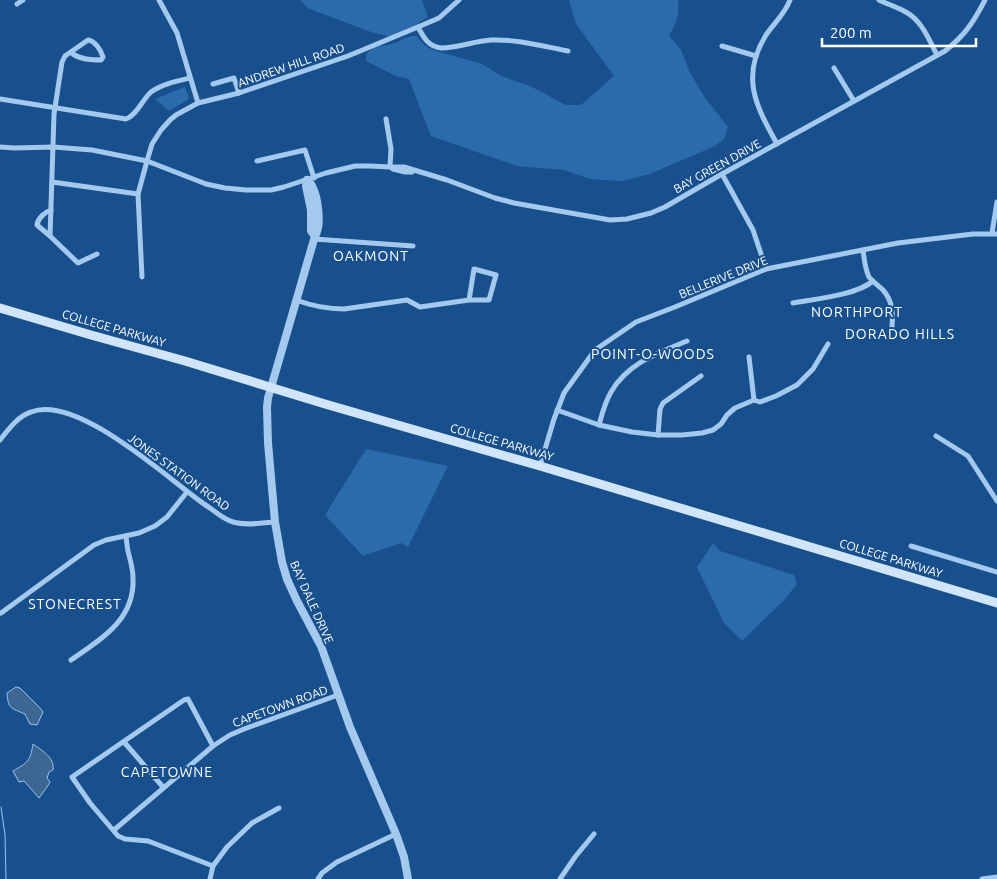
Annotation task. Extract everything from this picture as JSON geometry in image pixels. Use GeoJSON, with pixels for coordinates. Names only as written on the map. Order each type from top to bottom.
{"type":"FeatureCollection","features":[{"type":"Feature","properties":{"kind":"main road","name":"COLLEGE PARKWAY"},"geometry":{"type":"LineString","coordinates":[[0,308],[540,466],[997,603]]}},
{"type":"Feature","properties":{"kind":"street"},"geometry":{"type":"LineString","coordinates":[[17,4],[24,0]]}},
{"type":"Feature","properties":{"kind":"street"},"geometry":{"type":"LineString","coordinates":[[159,0],[177,33],[198,103]]}},
{"type":"Feature","properties":{"kind":"street","name":"ANDREW HILL ROAD"},"geometry":{"type":"LineString","coordinates":[[142,278],[138,194],[155,140],[165,125],[176,115],[198,103],[240,93],[348,56],[418,28],[439,18],[459,0]]}},
{"type":"Feature","properties":{"kind":"street"},"geometry":{"type":"LineString","coordinates":[[777,144],[760,113],[754,96],[753,76],[756,56],[766,35],[785,10],[790,0]]}},
{"type":"Feature","properties":{"kind":"street"},"geometry":{"type":"LineString","coordinates":[[879,0],[916,20],[923,28],[937,55]]}},
{"type":"Feature","properties":{"kind":"street","name":"BAY GREEN DRIVE"},"geometry":{"type":"LineString","coordinates":[[0,147],[92,150],[147,162],[206,184],[246,190],[271,190],[355,166],[390,167],[394,170],[417,172],[447,180],[514,203],[610,220],[626,219],[652,213],[937,55],[956,42],[968,30],[985,0]]}},
{"type":"Feature","properties":{"kind":"street"},"geometry":{"type":"LineString","coordinates":[[418,28],[424,39],[441,48],[489,40],[502,40],[518,41],[568,51]]}},
{"type":"Feature","properties":{"kind":"street"},"geometry":{"type":"LineString","coordinates":[[50,236],[55,107],[62,62],[65,56],[87,40],[90,40],[103,57],[101,60],[96,60],[75,56],[71,52]]}},
{"type":"Feature","properties":{"kind":"street"},"geometry":{"type":"LineString","coordinates":[[722,46],[756,56]]}},
{"type":"Feature","properties":{"kind":"street"},"geometry":{"type":"LineString","coordinates":[[834,68],[854,101]]}},
{"type":"Feature","properties":{"kind":"street"},"geometry":{"type":"LineString","coordinates":[[0,99],[126,119],[154,90],[190,78]]}},
{"type":"Feature","properties":{"kind":"street"},"geometry":{"type":"LineString","coordinates":[[212,84],[234,78],[240,93]]}},
{"type":"Feature","properties":{"kind":"street"},"geometry":{"type":"LineString","coordinates":[[386,119],[391,149],[390,167]]}},
{"type":"Feature","properties":{"kind":"street"},"geometry":{"type":"LineString","coordinates":[[256,161],[305,150],[310,179]]}},
{"type":"Feature","properties":{"kind":"street"},"geometry":{"type":"LineString","coordinates":[[722,174],[753,230],[766,268]]}},
{"type":"Feature","properties":{"kind":"street","name":"BAY DALE DRIVE"},"geometry":{"type":"LineString","coordinates":[[310,179],[317,206],[318,231],[270,387],[267,407],[275,522],[280,554],[287,579],[321,646],[368,771],[396,834],[404,857],[408,879]]}},
{"type":"Feature","properties":{"kind":"street"},"geometry":{"type":"LineString","coordinates":[[52,182],[138,194]]}},
{"type":"Feature","properties":{"kind":"street"},"geometry":{"type":"LineString","coordinates":[[994,234],[997,202]]}},
{"type":"Feature","properties":{"kind":"street"},"geometry":{"type":"LineString","coordinates":[[51,210],[38,220],[37,225],[78,263],[97,254]]}},
{"type":"Feature","properties":{"kind":"street","name":"BELLERIVE DRIVE"},"geometry":{"type":"LineString","coordinates":[[540,466],[557,410],[564,394],[595,350],[636,322],[766,268],[920,240],[973,234],[994,234]]}},
{"type":"Feature","properties":{"kind":"street"},"geometry":{"type":"LineString","coordinates":[[315,238],[413,246]]}},
{"type":"Feature","properties":{"kind":"street"},"geometry":{"type":"LineString","coordinates":[[862,250],[868,274],[884,291],[891,304],[893,315],[892,327]]}},
{"type":"Feature","properties":{"kind":"street"},"geometry":{"type":"LineString","coordinates":[[296,300],[319,307],[344,309],[406,300],[420,307],[468,300],[489,300],[496,274],[474,269],[468,300]]}},
{"type":"Feature","properties":{"kind":"street"},"geometry":{"type":"LineString","coordinates":[[793,303],[854,292],[868,286],[873,281]]}},
{"type":"Feature","properties":{"kind":"street"},"geometry":{"type":"LineString","coordinates":[[599,425],[610,393],[632,367],[648,357],[687,341]]}},
{"type":"Feature","properties":{"kind":"street"},"geometry":{"type":"LineString","coordinates":[[557,410],[599,425],[632,432],[658,435],[702,433],[713,430],[721,424],[735,408],[754,400],[760,402],[776,396],[797,384],[813,369],[828,344]]}},
{"type":"Feature","properties":{"kind":"street"},"geometry":{"type":"LineString","coordinates":[[749,357],[754,400]]}},
{"type":"Feature","properties":{"kind":"street"},"geometry":{"type":"LineString","coordinates":[[658,435],[658,416],[663,403],[701,376]]}},
{"type":"Feature","properties":{"kind":"street","name":"JONES STATION ROAD"},"geometry":{"type":"LineString","coordinates":[[0,440],[19,419],[30,412],[44,409],[74,415],[144,456],[222,518],[247,524],[275,522]]}},
{"type":"Feature","properties":{"kind":"street"},"geometry":{"type":"LineString","coordinates":[[936,436],[968,456],[997,501]]}},
{"type":"Feature","properties":{"kind":"street"},"geometry":{"type":"LineString","coordinates":[[2,612],[94,544],[139,533],[155,526],[167,517],[187,492]]}},
{"type":"Feature","properties":{"kind":"street"},"geometry":{"type":"LineString","coordinates":[[71,660],[108,634],[118,624],[128,609],[134,579],[126,536]]}},
{"type":"Feature","properties":{"kind":"street"},"geometry":{"type":"LineString","coordinates":[[912,546],[997,572]]}},
{"type":"Feature","properties":{"kind":"street","name":"CAPETOWN ROAD"},"geometry":{"type":"LineString","coordinates":[[114,830],[212,746],[230,735],[338,695]]}},
{"type":"Feature","properties":{"kind":"street"},"geometry":{"type":"LineString","coordinates":[[212,746],[188,699],[72,777],[90,803],[118,836],[125,839],[148,841],[213,866]]}},
{"type":"Feature","properties":{"kind":"street"},"geometry":{"type":"LineString","coordinates":[[124,742],[163,787]]}},
{"type":"Feature","properties":{"kind":"street"},"geometry":{"type":"LineString","coordinates":[[210,879],[213,866],[227,846],[252,823],[279,808]]}},
{"type":"Feature","properties":{"kind":"street"},"geometry":{"type":"LineString","coordinates":[[318,879],[322,873],[336,862],[396,834]]}},
{"type":"Feature","properties":{"kind":"street"},"geometry":{"type":"LineString","coordinates":[[560,879],[575,856],[594,834]]}},
{"type":"Feature","properties":{"kind":"street"},"geometry":{"type":"LineString","coordinates":[[984,879],[997,877]]}},
{"type":"Feature","properties":{"kind":"shaded area"},"geometry":{"type":"Polygon","coordinates":[[[301,0],[422,0],[428,17],[395,38],[371,32],[307,8],[301,0]]]}},
{"type":"Feature","properties":{"kind":"shaded area"},"geometry":{"type":"Polygon","coordinates":[[[569,0],[678,0],[677,19],[669,36],[681,50],[690,73],[706,99],[728,127],[724,139],[715,146],[650,174],[622,181],[590,179],[564,170],[517,166],[431,136],[409,79],[396,76],[366,61],[366,55],[375,47],[417,36],[424,45],[433,50],[482,64],[501,76],[530,86],[566,105],[581,105],[614,76],[576,24],[569,0]]]}},
{"type":"Feature","properties":{"kind":"shaded area"},"geometry":{"type":"Polygon","coordinates":[[[185,87],[189,99],[169,111],[155,99],[185,87]]]}},
{"type":"Feature","properties":{"kind":"shaded area"},"geometry":{"type":"Polygon","coordinates":[[[366,449],[448,466],[408,547],[401,543],[363,556],[325,515],[366,449]]]}},
{"type":"Feature","properties":{"kind":"shaded area"},"geometry":{"type":"Polygon","coordinates":[[[713,543],[720,551],[794,575],[797,584],[784,600],[742,641],[724,623],[697,567],[713,543]]]}},
{"type":"Feature","properties":{"kind":"shaded area"},"geometry":{"type":"Polygon","coordinates":[[[16,687],[20,688],[43,712],[37,725],[30,724],[25,714],[13,709],[9,705],[7,693],[16,687]]]}},
{"type":"Feature","properties":{"kind":"shaded area"},"geometry":{"type":"Polygon","coordinates":[[[33,744],[50,758],[53,766],[53,770],[49,772],[47,778],[50,782],[39,798],[24,781],[19,782],[13,771],[28,761],[33,744]]]}},
{"type":"Feature","properties":{"kind":"waterway"},"geometry":{"type":"LineString","coordinates":[[1,807],[5,835],[6,879]]}},
{"type":"Feature","properties":{"kind":"district","name":"OAKMONT"},"geometry":{"type":"Point","coordinates":[371,256]}},
{"type":"Feature","properties":{"kind":"district","name":"NORTHPORT"},"geometry":{"type":"Point","coordinates":[857,312]}},
{"type":"Feature","properties":{"kind":"district","name":"DORADO HILLS"},"geometry":{"type":"Point","coordinates":[900,334]}},
{"type":"Feature","properties":{"kind":"district","name":"POINT-O-WOODS"},"geometry":{"type":"Point","coordinates":[653,354]}},
{"type":"Feature","properties":{"kind":"district","name":"STONECREST"},"geometry":{"type":"Point","coordinates":[75,604]}},
{"type":"Feature","properties":{"kind":"district","name":"CAPETOWNE"},"geometry":{"type":"Point","coordinates":[167,772]}}]}
